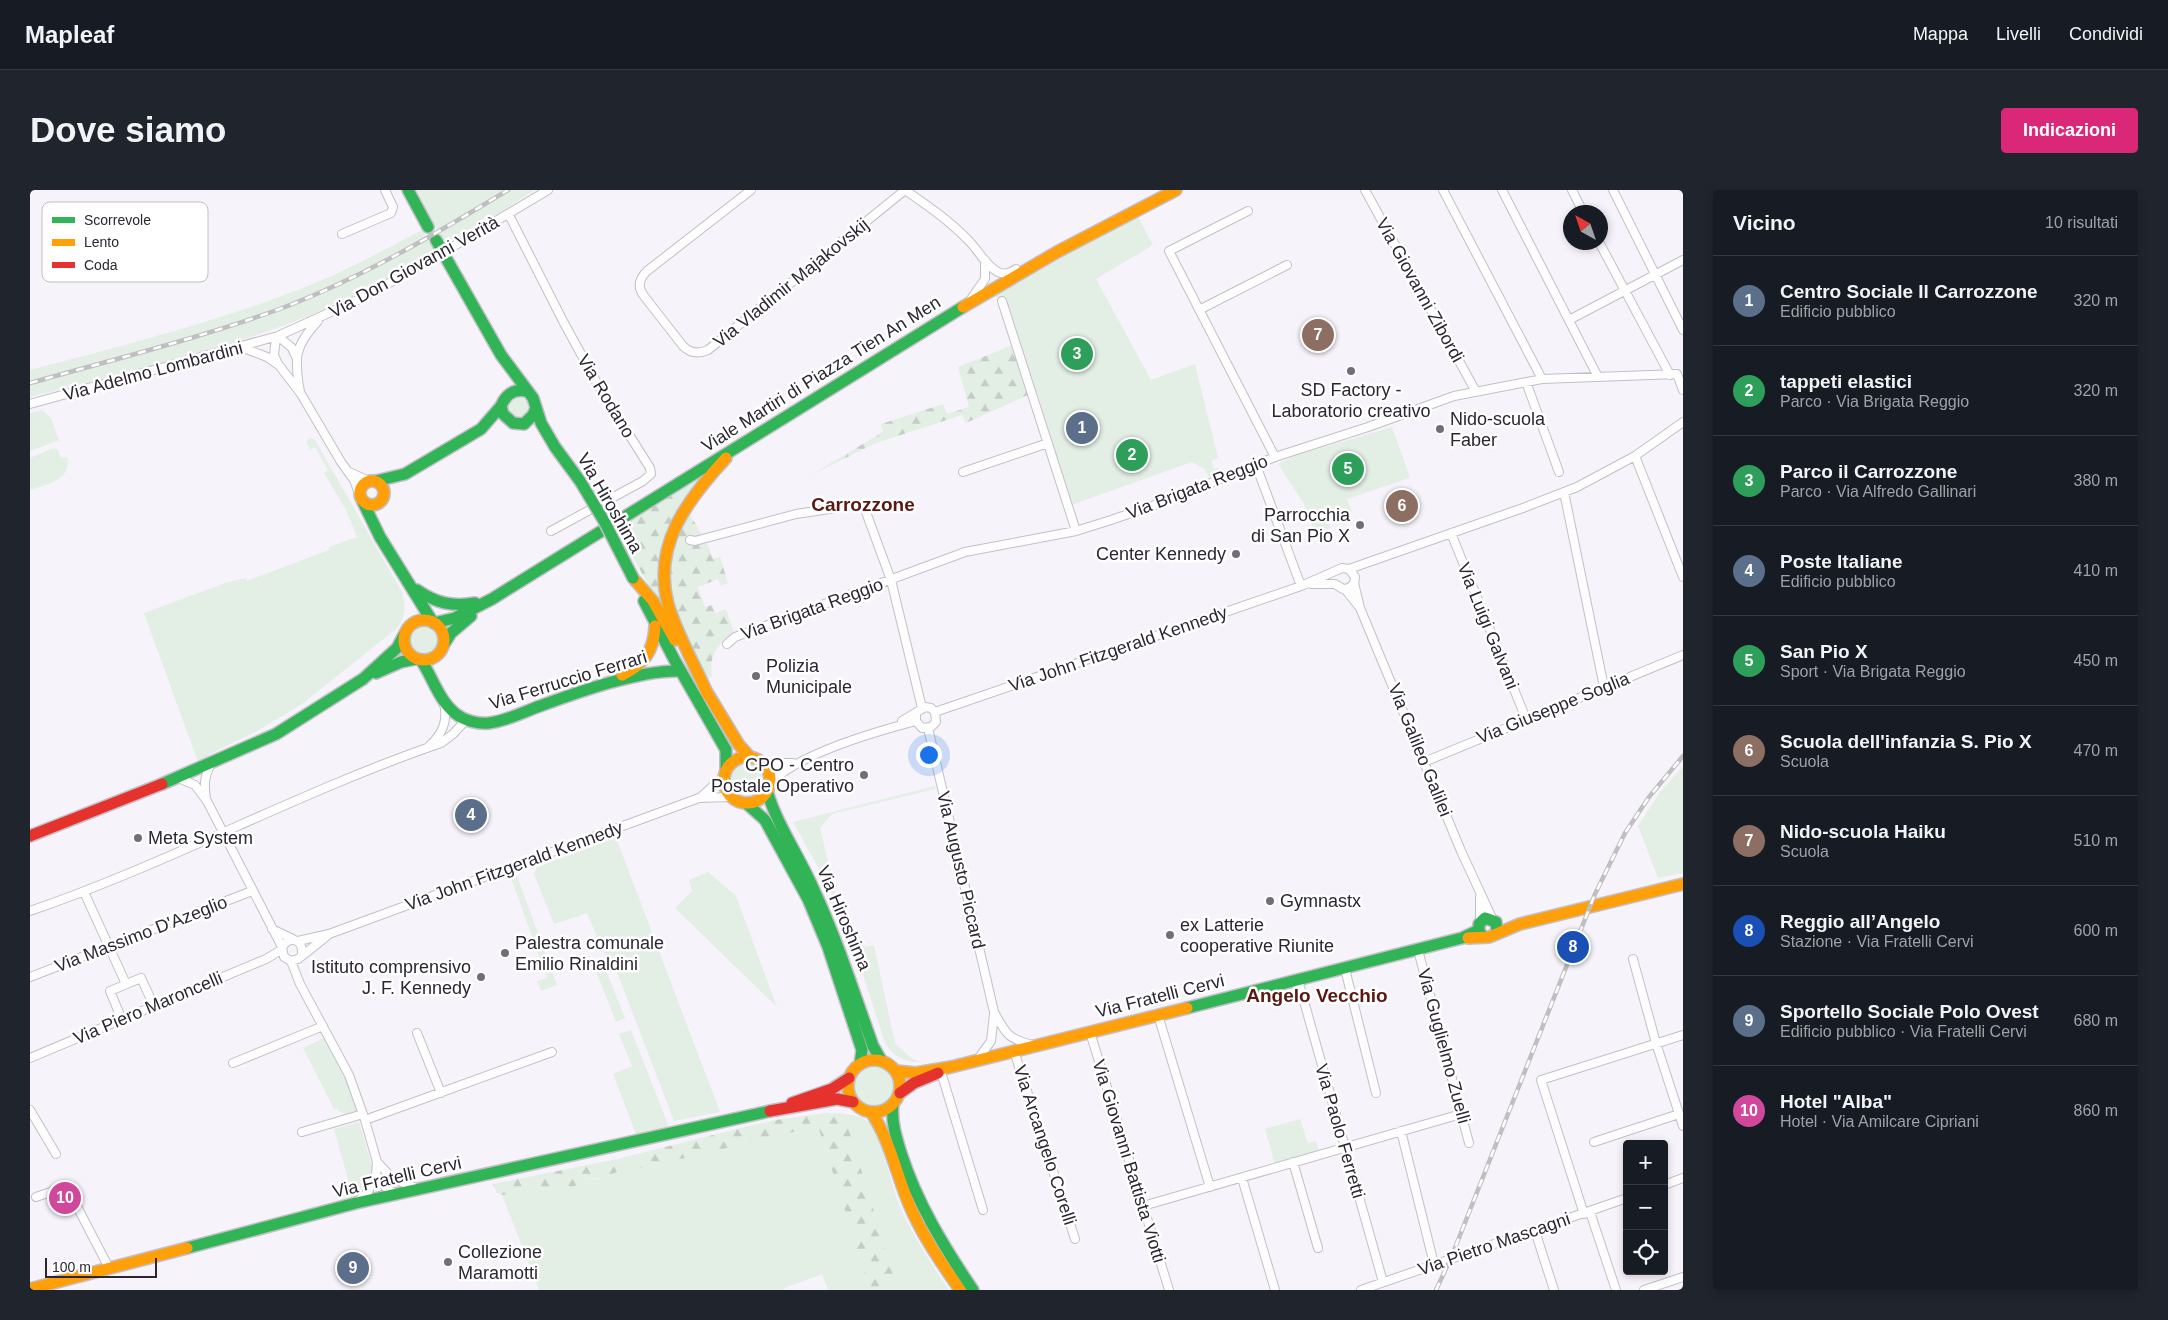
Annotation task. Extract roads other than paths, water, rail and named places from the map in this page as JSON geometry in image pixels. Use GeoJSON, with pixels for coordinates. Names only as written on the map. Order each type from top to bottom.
{"type":"FeatureCollection","features":[{"type":"Feature","properties":{"kind":"main road"},"geometry":{"type":"LineString","coordinates":[[408,190],[428,227]]}},
{"type":"Feature","properties":{"kind":"main road","name":"Viale Martiri di Piazza Tien An Men"},"geometry":{"type":"LineString","coordinates":[[412,624],[424,620],[433,622],[455,618],[492,599],[968,304],[1057,252],[1176,190]]}},
{"type":"Feature","properties":{"kind":"main road","name":"Via Hiroshima"},"geometry":{"type":"LineString","coordinates":[[446,258],[501,355],[533,398],[541,423],[555,447],[580,481],[604,522],[681,671],[726,750],[724,788],[730,797],[737,802],[747,804],[765,820],[808,899],[828,947],[862,1050],[860,1064]]}},
{"type":"Feature","properties":{"kind":"main road","name":"Via Hiroshima"},"geometry":{"type":"LineString","coordinates":[[501,355],[508,379],[507,395]]}},
{"type":"Feature","properties":{"kind":"main road"},"geometry":{"type":"LineString","coordinates":[[481,429],[501,406],[507,395],[516,390],[526,391]]}},
{"type":"Feature","properties":{"kind":"main road","name":"Via Hiroshima"},"geometry":{"type":"LineString","coordinates":[[501,406],[504,417],[508,421],[535,430],[555,447]]}},
{"type":"Feature","properties":{"kind":"main road"},"geometry":{"type":"LineString","coordinates":[[361,498],[371,505],[383,497],[404,474],[481,429],[503,424],[519,424],[532,418],[536,408]]}},
{"type":"Feature","properties":{"kind":"main road"},"geometry":{"type":"LineString","coordinates":[[708,695],[670,610],[666,592],[664,564],[672,531],[681,511],[708,476],[739,445]]}},
{"type":"Feature","properties":{"kind":"main road"},"geometry":{"type":"LineString","coordinates":[[404,474],[362,485],[361,498],[380,537],[388,546],[433,622],[442,630],[444,644]]}},
{"type":"Feature","properties":{"kind":"main road"},"geometry":{"type":"LineString","coordinates":[[372,481],[382,486],[383,497],[380,519],[388,546]]}},
{"type":"Feature","properties":{"kind":"main road","name":"Via Hiroshima"},"geometry":{"type":"LineString","coordinates":[[633,578],[653,601],[739,745],[750,757],[763,763],[767,769],[771,806],[804,867],[832,929],[871,1040],[881,1060]]}},
{"type":"Feature","properties":{"kind":"main road"},"geometry":{"type":"LineString","coordinates":[[410,585],[442,605],[461,606],[492,599]]}},
{"type":"Feature","properties":{"kind":"main road"},"geometry":{"type":"LineString","coordinates":[[363,679],[397,648],[412,624],[416,608],[410,585]]}},
{"type":"Feature","properties":{"kind":"main road","name":"Viale Martiri di Piazza Tien An Men"},"geometry":{"type":"LineString","coordinates":[[437,655],[458,626],[492,599]]}},
{"type":"Feature","properties":{"kind":"main road"},"geometry":{"type":"LineString","coordinates":[[594,688],[625,674],[645,661],[654,645],[655,622]]}},
{"type":"Feature","properties":{"kind":"main road"},"geometry":{"type":"LineString","coordinates":[[404,635],[407,652],[419,659],[435,681],[443,701],[466,720]]}},
{"type":"Feature","properties":{"kind":"main road"},"geometry":{"type":"LineString","coordinates":[[30,836],[178,778],[276,734],[363,679],[401,662],[430,659],[437,655]]}},
{"type":"Feature","properties":{"kind":"main road"},"geometry":{"type":"LineString","coordinates":[[435,681],[437,655]]}},
{"type":"Feature","properties":{"kind":"main road","name":"Via Ferruccio Ferrari"},"geometry":{"type":"LineString","coordinates":[[466,720],[485,723],[503,720],[594,688],[667,670],[681,671]]}},
{"type":"Feature","properties":{"kind":"main road"},"geometry":{"type":"LineString","coordinates":[[725,773],[737,759],[750,757]]}},
{"type":"Feature","properties":{"kind":"main road"},"geometry":{"type":"LineString","coordinates":[[747,804],[759,800],[769,787]]}},
{"type":"Feature","properties":{"kind":"main road"},"geometry":{"type":"LineString","coordinates":[[1488,927],[1520,924],[1683,885]]}},
{"type":"Feature","properties":{"kind":"main road","name":"Via Fratelli Cervi"},"geometry":{"type":"LineString","coordinates":[[893,1104],[900,1093],[914,1083],[946,1069],[978,1059],[1345,969],[1464,938],[1488,927]]}},
{"type":"Feature","properties":{"kind":"main road"},"geometry":{"type":"LineString","coordinates":[[860,1064],[881,1060],[896,1071],[900,1078],[900,1093]]}},
{"type":"Feature","properties":{"kind":"main road","name":"Via Fratelli Cervi"},"geometry":{"type":"LineString","coordinates":[[774,1110],[832,1089],[849,1078],[860,1064]]}},
{"type":"Feature","properties":{"kind":"main road","name":"Via Fratelli Cervi"},"geometry":{"type":"LineString","coordinates":[[896,1071],[916,1073],[946,1069]]}},
{"type":"Feature","properties":{"kind":"main road"},"geometry":{"type":"LineString","coordinates":[[849,1078],[848,1086],[853,1102]]}},
{"type":"Feature","properties":{"kind":"main road","name":"Via Fratelli Cervi"},"geometry":{"type":"LineString","coordinates":[[30,1289],[356,1203],[774,1110],[837,1099],[853,1102],[871,1112]]}},
{"type":"Feature","properties":{"kind":"main road"},"geometry":{"type":"LineString","coordinates":[[893,1104],[880,1111],[871,1112],[880,1126],[909,1205],[926,1240],[960,1290]]}},
{"type":"Feature","properties":{"kind":"main road"},"geometry":{"type":"LineString","coordinates":[[893,1104],[892,1122],[906,1170],[918,1201],[935,1234],[973,1290]]}},
{"type":"Feature","properties":{"kind":"street"},"geometry":{"type":"LineString","coordinates":[[342,234],[391,212],[393,206],[384,190]]}},
{"type":"Feature","properties":{"kind":"street","name":"Via Don Giovanni Verità"},"geometry":{"type":"LineString","coordinates":[[277,336],[321,318],[366,296],[426,263],[548,190]]}},
{"type":"Feature","properties":{"kind":"street","name":"Via Vladimir Majakovskij"},"geometry":{"type":"LineString","coordinates":[[750,190],[647,271],[640,280],[640,290],[644,296],[685,348],[691,351],[701,352],[708,350],[905,190]]}},
{"type":"Feature","properties":{"kind":"street"},"geometry":{"type":"LineString","coordinates":[[905,190],[944,217],[971,242],[985,260],[997,271],[1009,273],[1033,260],[1057,252]]}},
{"type":"Feature","properties":{"kind":"street","name":"Via Giovanni Zibordi"},"geometry":{"type":"LineString","coordinates":[[1365,190],[1475,390]]}},
{"type":"Feature","properties":{"kind":"street"},"geometry":{"type":"LineString","coordinates":[[1443,190],[1542,379]]}},
{"type":"Feature","properties":{"kind":"street"},"geometry":{"type":"LineString","coordinates":[[1502,190],[1598,377]]}},
{"type":"Feature","properties":{"kind":"street"},"geometry":{"type":"LineString","coordinates":[[1572,190],[1580,205]]}},
{"type":"Feature","properties":{"kind":"street"},"geometry":{"type":"LineString","coordinates":[[1613,190],[1683,330]]}},
{"type":"Feature","properties":{"kind":"street"},"geometry":{"type":"LineString","coordinates":[[1248,210],[1169,251],[1275,457]]}},
{"type":"Feature","properties":{"kind":"street","name":"Via Rodano"},"geometry":{"type":"LineString","coordinates":[[509,214],[564,323],[598,385],[647,463],[651,474],[643,481],[551,532]]}},
{"type":"Feature","properties":{"kind":"street"},"geometry":{"type":"LineString","coordinates":[[1603,250],[1624,291],[1677,374],[1683,390]]}},
{"type":"Feature","properties":{"kind":"street"},"geometry":{"type":"LineString","coordinates":[[968,304],[985,279],[985,260]]}},
{"type":"Feature","properties":{"kind":"street"},"geometry":{"type":"LineString","coordinates":[[1569,320],[1683,260]]}},
{"type":"Feature","properties":{"kind":"street"},"geometry":{"type":"LineString","coordinates":[[1199,310],[1287,265]]}},
{"type":"Feature","properties":{"kind":"street"},"geometry":{"type":"LineString","coordinates":[[1002,301],[1076,531]]}},
{"type":"Feature","properties":{"kind":"street"},"geometry":{"type":"LineString","coordinates":[[301,394],[296,357],[304,338],[321,318]]}},
{"type":"Feature","properties":{"kind":"street"},"geometry":{"type":"LineString","coordinates":[[296,357],[292,348],[277,336],[274,355],[278,364],[301,394],[340,462],[349,472],[361,498]]}},
{"type":"Feature","properties":{"kind":"street","name":"Via Adelmo Lombardini"},"geometry":{"type":"LineString","coordinates":[[30,404],[277,336]]}},
{"type":"Feature","properties":{"kind":"street"},"geometry":{"type":"LineString","coordinates":[[241,347],[267,357],[278,364]]}},
{"type":"Feature","properties":{"kind":"street","name":"Via Brigata Reggio"},"geometry":{"type":"LineString","coordinates":[[727,644],[736,638],[965,552],[1076,531],[1169,500],[1275,457],[1475,390],[1542,379],[1677,374]]}},
{"type":"Feature","properties":{"kind":"street"},"geometry":{"type":"LineString","coordinates":[[1526,382],[1559,472]]}},
{"type":"Feature","properties":{"kind":"street","name":"Via John Fitzgerald Kennedy"},"geometry":{"type":"LineString","coordinates":[[1300,586],[1318,583],[1336,584],[1340,588],[1346,589],[1352,576],[1373,560],[1564,492],[1600,476],[1635,456],[1683,422]]}},
{"type":"Feature","properties":{"kind":"street"},"geometry":{"type":"LineString","coordinates":[[963,472],[1048,443]]}},
{"type":"Feature","properties":{"kind":"street"},"geometry":{"type":"LineString","coordinates":[[1635,456],[1683,577]]}},
{"type":"Feature","properties":{"kind":"street"},"geometry":{"type":"LineString","coordinates":[[1256,465],[1300,586]]}},
{"type":"Feature","properties":{"kind":"street"},"geometry":{"type":"LineString","coordinates":[[349,472],[372,481]]}},
{"type":"Feature","properties":{"kind":"street"},"geometry":{"type":"LineString","coordinates":[[1564,492],[1604,687]]}},
{"type":"Feature","properties":{"kind":"street"},"geometry":{"type":"LineString","coordinates":[[690,540],[695,541],[796,514],[862,504],[891,580],[922,708]]}},
{"type":"Feature","properties":{"kind":"street","name":"Via Luigi Galvani"},"geometry":{"type":"LineString","coordinates":[[1451,533],[1526,718]]}},
{"type":"Feature","properties":{"kind":"street","name":"Via John Fitzgerald Kennedy"},"geometry":{"type":"LineString","coordinates":[[935,712],[1300,586],[1342,568],[1352,576]]}},
{"type":"Feature","properties":{"kind":"street"},"geometry":{"type":"LineString","coordinates":[[1336,572],[1334,578],[1336,584]]}},
{"type":"Feature","properties":{"kind":"street","name":"Via Galileo Galilei"},"geometry":{"type":"LineString","coordinates":[[1352,576],[1360,608],[1480,892],[1488,927]]}},
{"type":"Feature","properties":{"kind":"street","name":"Via Galileo Galilei"},"geometry":{"type":"LineString","coordinates":[[1346,589],[1360,608]]}},
{"type":"Feature","properties":{"kind":"street","name":"Via Giuseppe Soglia"},"geometry":{"type":"LineString","coordinates":[[1424,762],[1526,718],[1683,655]]}},
{"type":"Feature","properties":{"kind":"street"},"geometry":{"type":"LineString","coordinates":[[426,748],[442,732],[446,722],[443,701]]}},
{"type":"Feature","properties":{"kind":"street"},"geometry":{"type":"LineString","coordinates":[[763,763],[778,765],[795,763],[916,717],[922,708],[928,707],[935,712],[936,722],[928,728],[922,728],[916,717]]}},
{"type":"Feature","properties":{"kind":"street"},"geometry":{"type":"LineString","coordinates":[[30,910],[84,892],[330,785],[441,743],[453,734],[466,720]]}},
{"type":"Feature","properties":{"kind":"street","name":"Via Augusto Piccard"},"geometry":{"type":"LineString","coordinates":[[928,728],[994,1012],[1004,1030],[1014,1040],[1034,1046]]}},
{"type":"Feature","properties":{"kind":"street"},"geometry":{"type":"LineString","coordinates":[[769,787],[780,773],[795,763]]}},
{"type":"Feature","properties":{"kind":"street"},"geometry":{"type":"LineString","coordinates":[[206,801],[205,775],[211,764]]}},
{"type":"Feature","properties":{"kind":"street","name":"Via John Fitzgerald Kennedy"},"geometry":{"type":"LineString","coordinates":[[290,955],[329,934],[699,798],[713,788],[725,773]]}},
{"type":"Feature","properties":{"kind":"street"},"geometry":{"type":"LineString","coordinates":[[178,778],[195,785],[206,801],[272,929],[290,955]]}},
{"type":"Feature","properties":{"kind":"street","name":"Via John Fitzgerald Kennedy"},"geometry":{"type":"LineString","coordinates":[[699,798],[730,797]]}},
{"type":"Feature","properties":{"kind":"street","name":"Via Massimo D'Azeglio"},"geometry":{"type":"LineString","coordinates":[[30,977],[252,891]]}},
{"type":"Feature","properties":{"kind":"street"},"geometry":{"type":"LineString","coordinates":[[84,892],[126,984]]}},
{"type":"Feature","properties":{"kind":"street","name":"Via Galileo Galilei"},"geometry":{"type":"LineString","coordinates":[[1480,892],[1488,927]]}},
{"type":"Feature","properties":{"kind":"street"},"geometry":{"type":"LineString","coordinates":[[272,929],[295,940],[302,947],[290,955]]}},
{"type":"Feature","properties":{"kind":"street","name":"Via John Fitzgerald Kennedy"},"geometry":{"type":"LineString","coordinates":[[295,940],[329,934]]}},
{"type":"Feature","properties":{"kind":"street"},"geometry":{"type":"LineString","coordinates":[[295,940],[286,941],[300,984],[349,1075],[377,1162],[376,1174],[368,1192],[356,1203]]}},
{"type":"Feature","properties":{"kind":"street","name":"Via Guglielmo Zuelli"},"geometry":{"type":"LineString","coordinates":[[1418,950],[1469,1143]]}},
{"type":"Feature","properties":{"kind":"street","name":"Via Piero Maroncelli"},"geometry":{"type":"LineString","coordinates":[[30,1058],[266,959],[290,955]]}},
{"type":"Feature","properties":{"kind":"street"},"geometry":{"type":"LineString","coordinates":[[1632,959],[1656,1043],[1683,1126]]}},
{"type":"Feature","properties":{"kind":"street"},"geometry":{"type":"LineString","coordinates":[[1345,969],[1376,1093]]}},
{"type":"Feature","properties":{"kind":"street"},"geometry":{"type":"LineString","coordinates":[[122,1020],[110,991],[126,984],[141,978],[154,1006]]}},
{"type":"Feature","properties":{"kind":"street","name":"Via Paolo Ferretti"},"geometry":{"type":"LineString","coordinates":[[1298,980],[1383,1282]]}},
{"type":"Feature","properties":{"kind":"street","name":"Via Augusto Piccard"},"geometry":{"type":"LineString","coordinates":[[978,1059],[991,1040],[994,1012]]}},
{"type":"Feature","properties":{"kind":"street"},"geometry":{"type":"LineString","coordinates":[[1158,1015],[1210,1187]]}},
{"type":"Feature","properties":{"kind":"street"},"geometry":{"type":"LineString","coordinates":[[233,1064],[323,1026]]}},
{"type":"Feature","properties":{"kind":"street"},"geometry":{"type":"LineString","coordinates":[[417,1032],[441,1093]]}},
{"type":"Feature","properties":{"kind":"street","name":"Via Giovanni Battista Viotti"},"geometry":{"type":"LineString","coordinates":[[1090,1032],[1169,1290]]}},
{"type":"Feature","properties":{"kind":"street"},"geometry":{"type":"LineString","coordinates":[[1616,1290],[1540,1080],[1683,1035]]}},
{"type":"Feature","properties":{"kind":"street","name":"Via Arcangelo Corelli"},"geometry":{"type":"LineString","coordinates":[[1014,1051],[1075,1239]]}},
{"type":"Feature","properties":{"kind":"street"},"geometry":{"type":"LineString","coordinates":[[302,1132],[364,1117],[441,1093],[552,1052]]}},
{"type":"Feature","properties":{"kind":"street"},"geometry":{"type":"LineString","coordinates":[[946,1069],[982,1210]]}},
{"type":"Feature","properties":{"kind":"street"},"geometry":{"type":"LineString","coordinates":[[30,1110],[56,1154]]}},
{"type":"Feature","properties":{"kind":"street"},"geometry":{"type":"LineString","coordinates":[[1143,1206],[1461,1114]]}},
{"type":"Feature","properties":{"kind":"street"},"geometry":{"type":"LineString","coordinates":[[1594,1142],[1679,1114]]}},
{"type":"Feature","properties":{"kind":"street"},"geometry":{"type":"LineString","coordinates":[[1402,1131],[1434,1264]]}},
{"type":"Feature","properties":{"kind":"street"},"geometry":{"type":"LineString","coordinates":[[377,1162],[392,1178],[403,1184],[420,1189]]}},
{"type":"Feature","properties":{"kind":"street"},"geometry":{"type":"LineString","coordinates":[[1293,1162],[1318,1248]]}},
{"type":"Feature","properties":{"kind":"street"},"geometry":{"type":"LineString","coordinates":[[376,1174],[387,1189],[397,1194]]}},
{"type":"Feature","properties":{"kind":"street"},"geometry":{"type":"LineString","coordinates":[[1242,1178],[1275,1290]]}},
{"type":"Feature","properties":{"kind":"street"},"geometry":{"type":"LineString","coordinates":[[1668,1184],[1683,1178]]}},
{"type":"Feature","properties":{"kind":"street"},"geometry":{"type":"LineString","coordinates":[[36,1197],[65,1187],[68,1188],[109,1268]]}},
{"type":"Feature","properties":{"kind":"street","name":"Via Pietro Mascagni"},"geometry":{"type":"LineString","coordinates":[[1361,1290],[1623,1200]]}},
{"type":"Feature","properties":{"kind":"street"},"geometry":{"type":"LineString","coordinates":[[1535,1231],[1554,1290]]}},
{"type":"Feature","properties":{"kind":"street"},"geometry":{"type":"LineString","coordinates":[[1644,1290],[1683,1277]]}},
{"type":"Feature","properties":{"kind":"railway"},"geometry":{"type":"LineString","coordinates":[[30,383],[216,330],[307,298],[395,256],[508,190]]}},
{"type":"Feature","properties":{"kind":"railway"},"geometry":{"type":"LineString","coordinates":[[1436,1290],[1451,1258],[1595,894],[1625,833],[1649,797],[1683,756]]}},
{"type":"Feature","properties":{"kind":"place","name":"Nido-scuola Haiku"},"geometry":{"type":"Point","coordinates":[1318,335]}},
{"type":"Feature","properties":{"kind":"place","name":"Parco il Carrozzone"},"geometry":{"type":"Point","coordinates":[1077,354]}},
{"type":"Feature","properties":{"kind":"place","name":"SD Factory - Laboratorio creativo"},"geometry":{"type":"Point","coordinates":[1351,371]}},
{"type":"Feature","properties":{"kind":"place","name":"Centro Sociale Il Carrozzone"},"geometry":{"type":"Point","coordinates":[1082,428]}},
{"type":"Feature","properties":{"kind":"place","name":"Nido-scuola Faber"},"geometry":{"type":"Point","coordinates":[1440,429]}},
{"type":"Feature","properties":{"kind":"place","name":"tappeti elastici"},"geometry":{"type":"Point","coordinates":[1132,455]}},
{"type":"Feature","properties":{"kind":"place","name":"San Pio X"},"geometry":{"type":"Point","coordinates":[1348,469]}},
{"type":"Feature","properties":{"kind":"place","name":"Scuola dell'infanzia S. Pio X"},"geometry":{"type":"Point","coordinates":[1402,506]}},
{"type":"Feature","properties":{"kind":"place","name":"Parrocchia di San Pio X"},"geometry":{"type":"Point","coordinates":[1360,525]}},
{"type":"Feature","properties":{"kind":"place","name":"Center Kennedy"},"geometry":{"type":"Point","coordinates":[1236,554]}},
{"type":"Feature","properties":{"kind":"place","name":"Polizia Municipale"},"geometry":{"type":"Point","coordinates":[756,676]}},
{"type":"Feature","properties":{"kind":"place","name":"CPO - Centro Postale Operativo"},"geometry":{"type":"Point","coordinates":[864,775]}},
{"type":"Feature","properties":{"kind":"place","name":"Poste Italiane"},"geometry":{"type":"Point","coordinates":[471,815]}},
{"type":"Feature","properties":{"kind":"place","name":"Meta System"},"geometry":{"type":"Point","coordinates":[138,838]}},
{"type":"Feature","properties":{"kind":"place","name":"Gymnastx"},"geometry":{"type":"Point","coordinates":[1270,901]}},
{"type":"Feature","properties":{"kind":"place","name":"ex Latterie cooperative Riunite"},"geometry":{"type":"Point","coordinates":[1170,935]}},
{"type":"Feature","properties":{"kind":"place","name":"Reggio all’Angelo"},"geometry":{"type":"Point","coordinates":[1573,947]}},
{"type":"Feature","properties":{"kind":"place","name":"Palestra comunale Emilio Rinaldini"},"geometry":{"type":"Point","coordinates":[505,953]}},
{"type":"Feature","properties":{"kind":"place","name":"Istituto comprensivo J. F. Kennedy"},"geometry":{"type":"Point","coordinates":[481,977]}},
{"type":"Feature","properties":{"kind":"place","name":"Hotel \"Alba\""},"geometry":{"type":"Point","coordinates":[65,1198]}},
{"type":"Feature","properties":{"kind":"place","name":"Collezione Maramotti"},"geometry":{"type":"Point","coordinates":[448,1262]}},
{"type":"Feature","properties":{"kind":"place","name":"Sportello Sociale Polo Ovest"},"geometry":{"type":"Point","coordinates":[353,1268]}},
{"type":"Feature","properties":{"kind":"district","name":"Carrozzone"},"geometry":{"type":"Point","coordinates":[863,504]}},
{"type":"Feature","properties":{"kind":"district","name":"Angelo Vecchio"},"geometry":{"type":"Point","coordinates":[1317,995]}}]}
